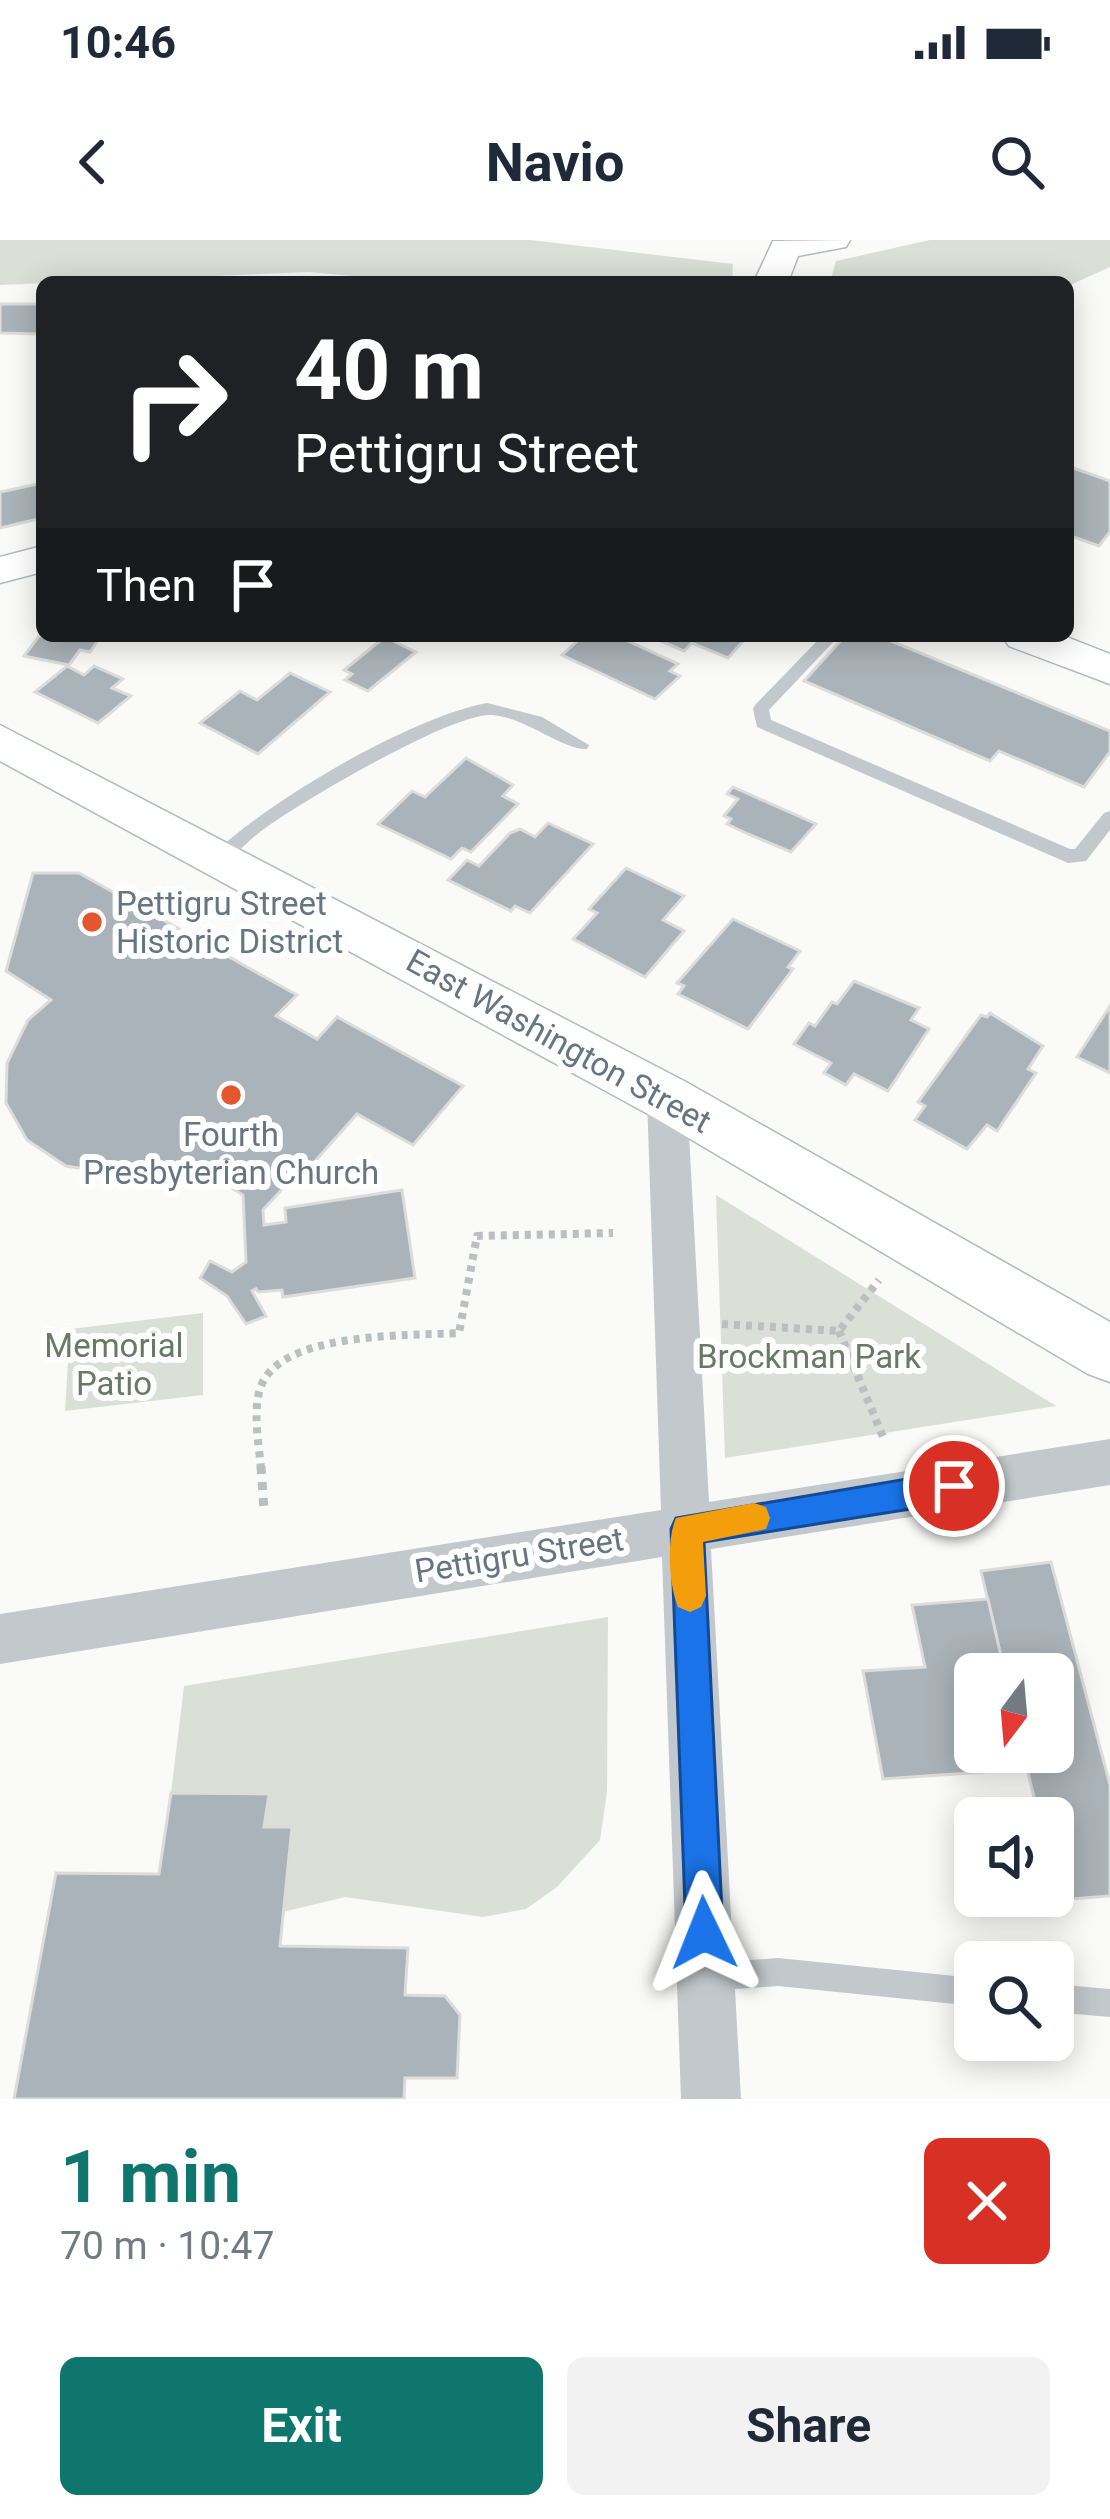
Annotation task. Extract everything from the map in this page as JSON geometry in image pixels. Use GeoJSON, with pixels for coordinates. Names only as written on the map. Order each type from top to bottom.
{"type":"FeatureCollection","features":[{"type":"Feature","properties":{"kind":"street"},"geometry":{"type":"LineString","coordinates":[[775,261],[834,240]]}},
{"type":"Feature","properties":{"kind":"street"},"geometry":{"type":"LineString","coordinates":[[0,570],[36,561]]}},
{"type":"Feature","properties":{"kind":"street"},"geometry":{"type":"LineString","coordinates":[[1039,642],[1110,670]]}},
{"type":"Feature","properties":{"kind":"street","name":"East Washington Street"},"geometry":{"type":"LineString","coordinates":[[2,750],[220,858],[667,1098],[1110,1354]]}},
{"type":"Feature","properties":{"kind":"street"},"geometry":{"type":"LineString","coordinates":[[667,1098],[711,2099]]}},
{"type":"Feature","properties":{"kind":"street","name":"Pettigru Street"},"geometry":{"type":"LineString","coordinates":[[0,1639],[1110,1462]]}},
{"type":"Feature","properties":{"kind":"lane"},"geometry":{"type":"LineString","coordinates":[[825,642],[761,709],[763,723],[1068,856],[1080,856],[1110,817]]}},
{"type":"Feature","properties":{"kind":"lane"},"geometry":{"type":"LineString","coordinates":[[220,858],[259,823],[326,784],[417,735],[483,708],[543,722],[581,746]]}},
{"type":"Feature","properties":{"kind":"lane"},"geometry":{"type":"LineString","coordinates":[[706,1977],[778,1972],[954,1990]]}},
{"type":"Feature","properties":{"kind":"lane"},"geometry":{"type":"LineString","coordinates":[[1074,2000],[1110,2003]]}},
{"type":"Feature","properties":{"kind":"path"},"geometry":{"type":"LineString","coordinates":[[264,1511],[260,1386],[276,1361],[303,1347],[459,1333],[477,1236],[613,1233]]}},
{"type":"Feature","properties":{"kind":"path"},"geometry":{"type":"LineString","coordinates":[[839,1331],[879,1280]]}},
{"type":"Feature","properties":{"kind":"path"},"geometry":{"type":"LineString","coordinates":[[721,1324],[839,1331]]}},
{"type":"Feature","properties":{"kind":"path"},"geometry":{"type":"LineString","coordinates":[[839,1331],[883,1437]]}},
{"type":"Feature","properties":{"kind":"green space"},"geometry":{"type":"Polygon","coordinates":[[[0,240],[530,240],[733,264],[732,276],[309,272],[36,276],[36,283],[0,285],[0,240]]]}},
{"type":"Feature","properties":{"kind":"green space"},"geometry":{"type":"Polygon","coordinates":[[[930,240],[1110,240],[1110,267],[1074,283],[1074,276],[832,276],[836,261],[930,240]]]}},
{"type":"Feature","properties":{"kind":"green space","name":"Brockman Park"},"geometry":{"type":"Polygon","coordinates":[[[716,1195],[1056,1406],[725,1458],[716,1195]]]}},
{"type":"Feature","properties":{"kind":"green space","name":"Memorial Patio"},"geometry":{"type":"Polygon","coordinates":[[[203,1313],[203,1395],[65,1411],[70,1329],[203,1313]]]}},
{"type":"Feature","properties":{"kind":"green space"},"geometry":{"type":"Polygon","coordinates":[[[608,1617],[607,1792],[600,1840],[557,1887],[526,1909],[483,1917],[345,1897],[283,1912],[292,1828],[264,1827],[268,1794],[171,1793],[184,1686],[608,1617]]]}},
{"type":"Feature","properties":{"kind":"building"},"geometry":{"type":"Polygon","coordinates":[[[0,304],[36,304],[36,334],[0,333],[0,304]]]}},
{"type":"Feature","properties":{"kind":"building"},"geometry":{"type":"Polygon","coordinates":[[[1074,468],[1110,481],[1110,532],[1099,546],[1074,537],[1074,468]]]}},
{"type":"Feature","properties":{"kind":"building"},"geometry":{"type":"Polygon","coordinates":[[[36,484],[36,519],[0,528],[0,492],[36,484]]]}},
{"type":"Feature","properties":{"kind":"building"},"geometry":{"type":"Polygon","coordinates":[[[36,640],[97,642],[90,652],[80,650],[69,665],[24,656],[36,640]]]}},
{"type":"Feature","properties":{"kind":"building"},"geometry":{"type":"Polygon","coordinates":[[[379,642],[395,642],[416,652],[368,691],[345,680],[352,674],[344,670],[379,642]]]}},
{"type":"Feature","properties":{"kind":"building"},"geometry":{"type":"Polygon","coordinates":[[[576,642],[630,642],[678,664],[670,671],[680,676],[655,699],[562,655],[576,642]]]}},
{"type":"Feature","properties":{"kind":"building"},"geometry":{"type":"Polygon","coordinates":[[[663,642],[742,642],[728,658],[692,643],[684,651],[663,642]]]}},
{"type":"Feature","properties":{"kind":"building"},"geometry":{"type":"Polygon","coordinates":[[[840,642],[894,642],[1110,731],[1110,752],[1084,787],[999,751],[990,761],[804,681],[840,642]]]}},
{"type":"Feature","properties":{"kind":"building"},"geometry":{"type":"Polygon","coordinates":[[[67,666],[84,675],[94,666],[123,679],[112,688],[131,696],[98,723],[35,692],[67,666]]]}},
{"type":"Feature","properties":{"kind":"building"},"geometry":{"type":"Polygon","coordinates":[[[290,673],[330,692],[258,754],[200,723],[240,691],[257,700],[290,673]]]}},
{"type":"Feature","properties":{"kind":"building"},"geometry":{"type":"Polygon","coordinates":[[[466,758],[513,785],[503,796],[518,804],[471,852],[462,848],[451,859],[378,824],[412,791],[425,797],[466,758]]]}},
{"type":"Feature","properties":{"kind":"building"},"geometry":{"type":"Polygon","coordinates":[[[733,787],[816,824],[791,852],[748,834],[727,824],[731,819],[724,816],[738,799],[727,794],[733,787]]]}},
{"type":"Feature","properties":{"kind":"building"},"geometry":{"type":"Polygon","coordinates":[[[548,823],[593,844],[530,913],[515,906],[511,911],[448,880],[467,860],[479,866],[510,833],[520,829],[535,837],[548,823]]]}},
{"type":"Feature","properties":{"kind":"building"},"geometry":{"type":"Polygon","coordinates":[[[626,868],[684,896],[663,920],[684,931],[645,977],[573,939],[597,913],[589,909],[626,868]]]}},
{"type":"Feature","properties":{"kind":"building","name":"Fourth Presbyterian Church"},"geometry":{"type":"Polygon","coordinates":[[[33,873],[79,873],[297,995],[276,1016],[317,1039],[337,1017],[463,1086],[413,1145],[357,1114],[301,1177],[296,1174],[263,1210],[264,1225],[286,1222],[285,1208],[402,1190],[415,1278],[283,1297],[282,1290],[256,1289],[252,1291],[266,1316],[246,1324],[227,1296],[200,1278],[210,1261],[232,1272],[246,1262],[243,1195],[192,1163],[117,1174],[66,1166],[27,1140],[6,1103],[7,1063],[28,1020],[51,1000],[6,971],[33,873]]]}},
{"type":"Feature","properties":{"kind":"building"},"geometry":{"type":"Polygon","coordinates":[[[733,919],[800,951],[788,967],[793,969],[748,1029],[678,994],[684,986],[677,983],[733,919]]]}},
{"type":"Feature","properties":{"kind":"building"},"geometry":{"type":"Polygon","coordinates":[[[854,981],[919,1008],[911,1020],[929,1029],[888,1091],[854,1074],[846,1085],[824,1073],[831,1063],[794,1044],[809,1023],[815,1026],[854,981]]]}},
{"type":"Feature","properties":{"kind":"building"},"geometry":{"type":"Polygon","coordinates":[[[1110,1006],[1110,1073],[1077,1057],[1110,1006]]]}},
{"type":"Feature","properties":{"kind":"building"},"geometry":{"type":"Polygon","coordinates":[[[990,1013],[1043,1046],[1028,1069],[1036,1073],[997,1131],[987,1125],[967,1149],[915,1120],[925,1106],[918,1102],[981,1015],[990,1013]]]}},
{"type":"Feature","properties":{"kind":"building"},"geometry":{"type":"Polygon","coordinates":[[[1051,1562],[1110,1785],[1110,1896],[1074,1899],[1074,1797],[1034,1797],[1028,1773],[1074,1773],[1074,1653],[1000,1653],[981,1571],[1051,1562]]]}},
{"type":"Feature","properties":{"kind":"building"},"geometry":{"type":"Polygon","coordinates":[[[988,1599],[1000,1653],[954,1653],[954,1773],[969,1773],[883,1779],[863,1671],[925,1667],[912,1605],[988,1599]]]}},
{"type":"Feature","properties":{"kind":"building"},"geometry":{"type":"Polygon","coordinates":[[[171,1793],[269,1794],[264,1827],[292,1827],[280,1946],[408,1948],[405,1995],[445,1996],[460,2015],[457,2078],[405,2078],[404,2099],[14,2099],[56,1873],[159,1874],[171,1793]]]}},
{"type":"Feature","properties":{"kind":"slow traffic"},"geometry":{"type":"LineString","coordinates":[[690,1596],[687,1529],[754,1518]]}},
{"type":"Feature","properties":{"kind":"place","name":"Pettigru Street Historic District"},"geometry":{"type":"Point","coordinates":[92,922]}},
{"type":"Feature","properties":{"kind":"place","name":"Fourth Presbyterian Church"},"geometry":{"type":"Point","coordinates":[231,1095]}},
{"type":"Feature","properties":{"kind":"route"},"geometry":{"type":"LineString","coordinates":[[704,1933],[687,1529],[954,1486]]}}]}
